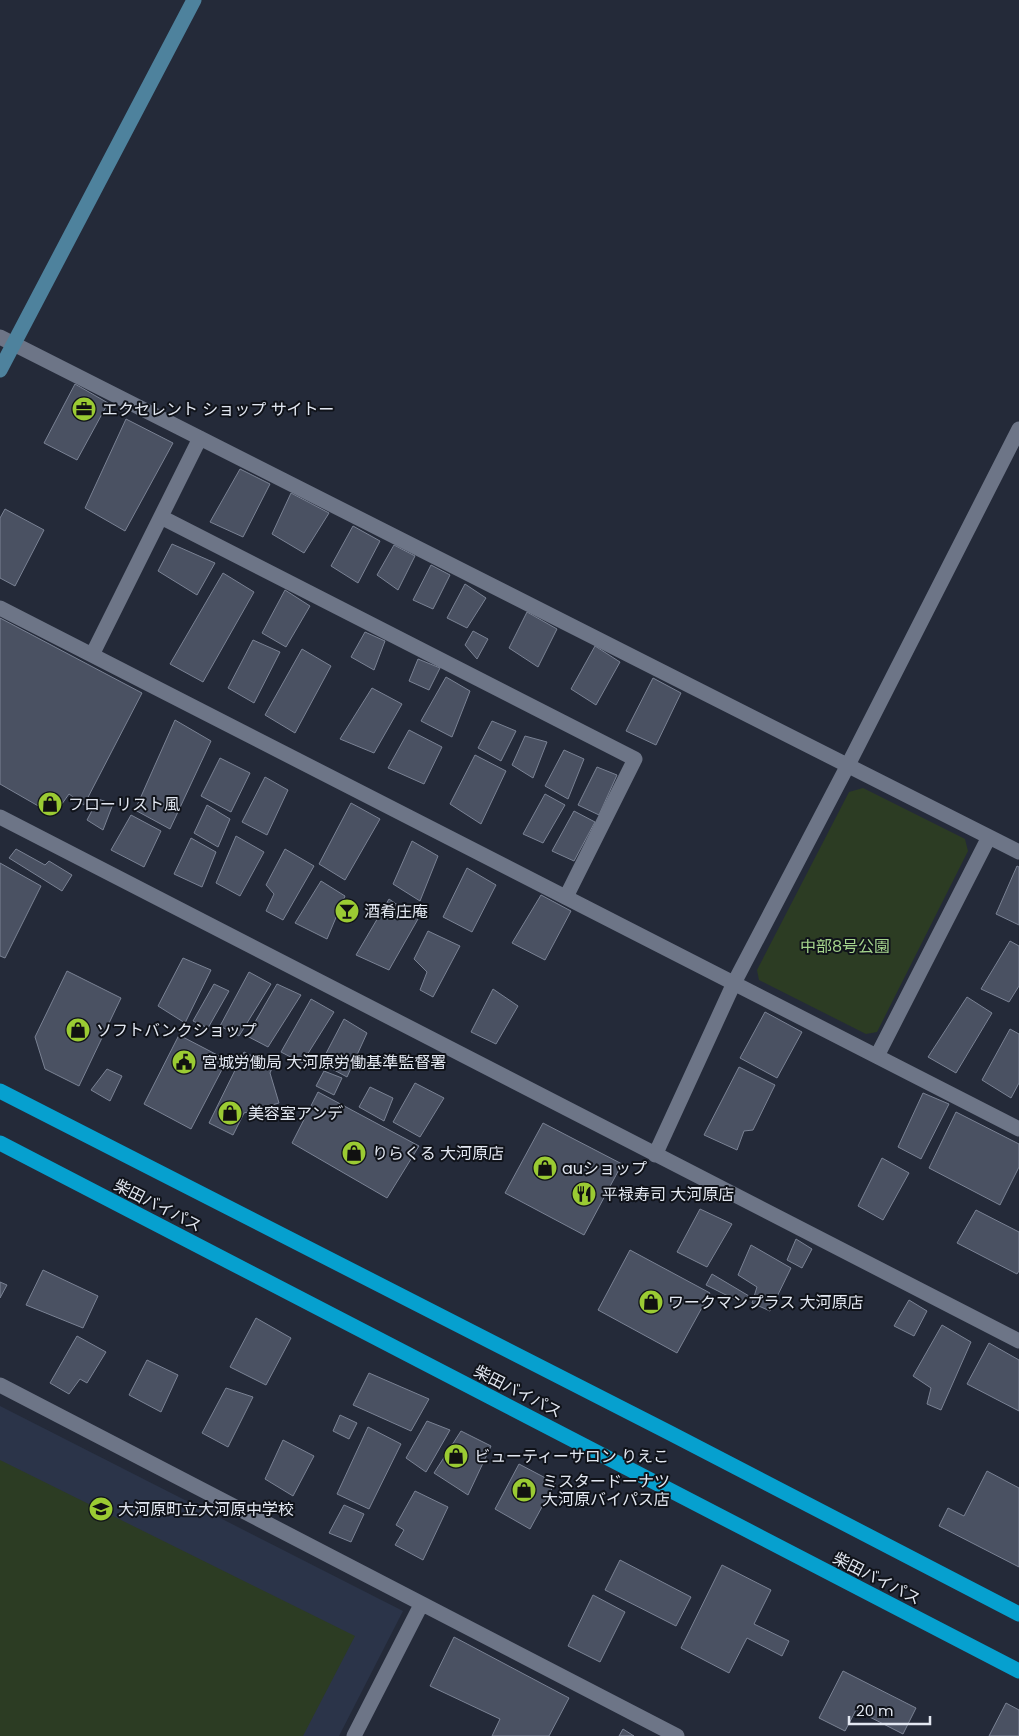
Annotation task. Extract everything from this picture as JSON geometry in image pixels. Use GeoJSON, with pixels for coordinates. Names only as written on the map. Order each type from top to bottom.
{"type":"FeatureCollection","features":[{"type":"Feature","properties":{"kind":"highway","name":"柴田バイパス"},"geometry":{"type":"LineString","coordinates":[[0,1091],[1019,1614]]}},
{"type":"Feature","properties":{"kind":"highway","name":"柴田バイパス"},"geometry":{"type":"LineString","coordinates":[[0,1142],[1019,1671]]}},
{"type":"Feature","properties":{"kind":"street"},"geometry":{"type":"LineString","coordinates":[[0,370],[7,340],[194,0]]}},
{"type":"Feature","properties":{"kind":"street"},"geometry":{"type":"LineString","coordinates":[[7,340],[1019,852]]}},
{"type":"Feature","properties":{"kind":"street"},"geometry":{"type":"LineString","coordinates":[[654,1155],[734,983],[1019,430]]}},
{"type":"Feature","properties":{"kind":"street"},"geometry":{"type":"LineString","coordinates":[[92,655],[200,438]]}},
{"type":"Feature","properties":{"kind":"street"},"geometry":{"type":"LineString","coordinates":[[161,517],[636,759],[566,897]]}},
{"type":"Feature","properties":{"kind":"street"},"geometry":{"type":"LineString","coordinates":[[0,608],[1019,1129]]}},
{"type":"Feature","properties":{"kind":"street"},"geometry":{"type":"LineString","coordinates":[[0,817],[654,1155],[1019,1341]]}},
{"type":"Feature","properties":{"kind":"street"},"geometry":{"type":"LineString","coordinates":[[877,1056],[989,836]]}},
{"type":"Feature","properties":{"kind":"street"},"geometry":{"type":"LineString","coordinates":[[0,1385],[421,1605],[677,1736]]}},
{"type":"Feature","properties":{"kind":"street"},"geometry":{"type":"LineString","coordinates":[[354,1736],[421,1605]]}},
{"type":"Feature","properties":{"kind":"shaded area","name":"大河原町立大河原中学校"},"geometry":{"type":"Polygon","coordinates":[[[0,1406],[403,1611],[339,1736],[0,1736],[0,1406]]]}},
{"type":"Feature","properties":{"kind":"green space","name":"中部8号公園"},"geometry":{"type":"Polygon","coordinates":[[[863,788],[965,839],[968,851],[877,1032],[866,1034],[759,980],[757,970],[849,792],[863,788]]]}},
{"type":"Feature","properties":{"kind":"green space","name":"大河原町立大河原中学校"},"geometry":{"type":"Polygon","coordinates":[[[0,1460],[355,1636],[303,1736],[0,1736],[0,1460]]]}},
{"type":"Feature","properties":{"kind":"building"},"geometry":{"type":"Polygon","coordinates":[[[75,384],[108,403],[77,460],[44,443],[75,384]]]}},
{"type":"Feature","properties":{"kind":"building"},"geometry":{"type":"Polygon","coordinates":[[[126,419],[173,443],[125,531],[85,508],[126,419]]]}},
{"type":"Feature","properties":{"kind":"building"},"geometry":{"type":"Polygon","coordinates":[[[240,469],[270,484],[243,537],[210,522],[240,469]]]}},
{"type":"Feature","properties":{"kind":"building"},"geometry":{"type":"Polygon","coordinates":[[[291,493],[329,513],[304,553],[272,534],[291,493]]]}},
{"type":"Feature","properties":{"kind":"building"},"geometry":{"type":"Polygon","coordinates":[[[5,509],[44,530],[15,586],[0,578],[0,518],[5,509]]]}},
{"type":"Feature","properties":{"kind":"building"},"geometry":{"type":"Polygon","coordinates":[[[353,526],[380,541],[358,583],[331,566],[353,526]]]}},
{"type":"Feature","properties":{"kind":"building"},"geometry":{"type":"Polygon","coordinates":[[[172,544],[215,563],[197,595],[158,571],[172,544]]]}},
{"type":"Feature","properties":{"kind":"building"},"geometry":{"type":"Polygon","coordinates":[[[394,545],[415,556],[398,590],[377,575],[394,545]]]}},
{"type":"Feature","properties":{"kind":"building"},"geometry":{"type":"Polygon","coordinates":[[[431,565],[450,575],[433,609],[413,600],[431,565]]]}},
{"type":"Feature","properties":{"kind":"building"},"geometry":{"type":"Polygon","coordinates":[[[223,573],[254,592],[203,682],[170,664],[223,573]]]}},
{"type":"Feature","properties":{"kind":"building"},"geometry":{"type":"Polygon","coordinates":[[[465,584],[486,598],[467,628],[447,618],[465,584]]]}},
{"type":"Feature","properties":{"kind":"building"},"geometry":{"type":"Polygon","coordinates":[[[285,590],[310,606],[286,647],[262,633],[285,590]]]}},
{"type":"Feature","properties":{"kind":"building"},"geometry":{"type":"Polygon","coordinates":[[[527,612],[557,629],[538,667],[509,648],[527,612]]]}},
{"type":"Feature","properties":{"kind":"building"},"geometry":{"type":"Polygon","coordinates":[[[0,618],[142,693],[84,805],[69,794],[54,815],[0,784],[0,618]]]}},
{"type":"Feature","properties":{"kind":"building"},"geometry":{"type":"Polygon","coordinates":[[[473,631],[488,639],[477,659],[465,645],[473,631]]]}},
{"type":"Feature","properties":{"kind":"building"},"geometry":{"type":"Polygon","coordinates":[[[365,632],[385,641],[374,670],[351,657],[365,632]]]}},
{"type":"Feature","properties":{"kind":"building"},"geometry":{"type":"Polygon","coordinates":[[[253,640],[280,652],[254,703],[228,688],[253,640]]]}},
{"type":"Feature","properties":{"kind":"building"},"geometry":{"type":"Polygon","coordinates":[[[595,646],[620,662],[596,705],[571,689],[595,646]]]}},
{"type":"Feature","properties":{"kind":"building"},"geometry":{"type":"Polygon","coordinates":[[[302,649],[331,666],[295,733],[265,715],[302,649]]]}},
{"type":"Feature","properties":{"kind":"building"},"geometry":{"type":"Polygon","coordinates":[[[418,659],[440,668],[429,690],[409,681],[418,659]]]}},
{"type":"Feature","properties":{"kind":"building"},"geometry":{"type":"Polygon","coordinates":[[[446,677],[470,691],[452,737],[421,721],[446,677]]]}},
{"type":"Feature","properties":{"kind":"building"},"geometry":{"type":"Polygon","coordinates":[[[653,678],[681,693],[656,745],[626,731],[653,678]]]}},
{"type":"Feature","properties":{"kind":"building"},"geometry":{"type":"Polygon","coordinates":[[[372,688],[402,704],[374,753],[340,739],[372,688]]]}},
{"type":"Feature","properties":{"kind":"building"},"geometry":{"type":"Polygon","coordinates":[[[175,720],[211,741],[170,829],[135,810],[175,720]]]}},
{"type":"Feature","properties":{"kind":"building"},"geometry":{"type":"Polygon","coordinates":[[[492,721],[516,731],[501,761],[478,748],[492,721]]]}},
{"type":"Feature","properties":{"kind":"building"},"geometry":{"type":"Polygon","coordinates":[[[409,730],[442,747],[424,784],[388,768],[409,730]]]}},
{"type":"Feature","properties":{"kind":"building"},"geometry":{"type":"Polygon","coordinates":[[[525,736],[547,742],[533,778],[512,765],[525,736]]]}},
{"type":"Feature","properties":{"kind":"building"},"geometry":{"type":"Polygon","coordinates":[[[564,750],[584,759],[568,799],[545,786],[564,750]]]}},
{"type":"Feature","properties":{"kind":"building"},"geometry":{"type":"Polygon","coordinates":[[[475,755],[506,771],[481,824],[450,804],[475,755]]]}},
{"type":"Feature","properties":{"kind":"building"},"geometry":{"type":"Polygon","coordinates":[[[220,758],[250,773],[231,812],[201,796],[220,758]]]}},
{"type":"Feature","properties":{"kind":"building"},"geometry":{"type":"Polygon","coordinates":[[[597,767],[617,775],[599,815],[578,805],[597,767]]]}},
{"type":"Feature","properties":{"kind":"building"},"geometry":{"type":"Polygon","coordinates":[[[265,777],[288,790],[267,835],[242,822],[265,777]]]}},
{"type":"Feature","properties":{"kind":"building"},"geometry":{"type":"Polygon","coordinates":[[[545,794],[565,805],[543,843],[523,834],[545,794]]]}},
{"type":"Feature","properties":{"kind":"building"},"geometry":{"type":"Polygon","coordinates":[[[98,799],[113,804],[103,830],[87,820],[98,799]]]}},
{"type":"Feature","properties":{"kind":"building"},"geometry":{"type":"Polygon","coordinates":[[[351,803],[380,819],[345,880],[319,864],[351,803]]]}},
{"type":"Feature","properties":{"kind":"building"},"geometry":{"type":"Polygon","coordinates":[[[207,805],[230,819],[218,847],[194,833],[207,805]]]}},
{"type":"Feature","properties":{"kind":"building"},"geometry":{"type":"Polygon","coordinates":[[[574,811],[595,822],[574,861],[552,851],[574,811]]]}},
{"type":"Feature","properties":{"kind":"building"},"geometry":{"type":"Polygon","coordinates":[[[131,815],[161,831],[144,867],[111,850],[131,815]]]}},
{"type":"Feature","properties":{"kind":"building"},"geometry":{"type":"Polygon","coordinates":[[[236,836],[264,852],[240,896],[216,883],[236,836]]]}},
{"type":"Feature","properties":{"kind":"building"},"geometry":{"type":"Polygon","coordinates":[[[191,838],[216,852],[202,887],[174,874],[191,838]]]}},
{"type":"Feature","properties":{"kind":"building"},"geometry":{"type":"Polygon","coordinates":[[[412,841],[438,856],[420,901],[393,884],[412,841]]]}},
{"type":"Feature","properties":{"kind":"building"},"geometry":{"type":"Polygon","coordinates":[[[16,849],[45,865],[49,861],[72,875],[62,891],[9,858],[16,849]]]}},
{"type":"Feature","properties":{"kind":"building"},"geometry":{"type":"Polygon","coordinates":[[[285,849],[314,866],[283,920],[266,911],[274,894],[266,885],[285,849]]]}},
{"type":"Feature","properties":{"kind":"building"},"geometry":{"type":"Polygon","coordinates":[[[0,863],[41,886],[5,958],[0,956],[0,863]]]}},
{"type":"Feature","properties":{"kind":"building"},"geometry":{"type":"Polygon","coordinates":[[[1017,866],[1019,867],[1019,925],[996,914],[1017,866]]]}},
{"type":"Feature","properties":{"kind":"building"},"geometry":{"type":"Polygon","coordinates":[[[467,868],[496,885],[472,932],[443,917],[467,868]]]}},
{"type":"Feature","properties":{"kind":"building"},"geometry":{"type":"Polygon","coordinates":[[[321,881],[345,896],[327,939],[295,923],[321,881]]]}},
{"type":"Feature","properties":{"kind":"building"},"geometry":{"type":"Polygon","coordinates":[[[541,895],[571,911],[545,960],[512,943],[541,895]]]}},
{"type":"Feature","properties":{"kind":"building"},"geometry":{"type":"Polygon","coordinates":[[[389,899],[418,919],[389,970],[356,955],[389,899]]]}},
{"type":"Feature","properties":{"kind":"building"},"geometry":{"type":"Polygon","coordinates":[[[428,931],[460,946],[433,997],[420,990],[427,972],[414,959],[428,931]]]}},
{"type":"Feature","properties":{"kind":"building"},"geometry":{"type":"Polygon","coordinates":[[[1010,941],[1019,946],[1019,986],[1009,1002],[981,989],[1010,941]]]}},
{"type":"Feature","properties":{"kind":"building"},"geometry":{"type":"Polygon","coordinates":[[[183,958],[211,970],[185,1023],[158,1006],[183,958]]]}},
{"type":"Feature","properties":{"kind":"building"},"geometry":{"type":"Polygon","coordinates":[[[67,971],[121,998],[79,1086],[45,1069],[35,1037],[67,971]]]}},
{"type":"Feature","properties":{"kind":"building"},"geometry":{"type":"Polygon","coordinates":[[[249,972],[271,984],[239,1036],[220,1026],[249,972]]]}},
{"type":"Feature","properties":{"kind":"building"},"geometry":{"type":"Polygon","coordinates":[[[214,984],[229,991],[208,1028],[193,1021],[214,984]]]}},
{"type":"Feature","properties":{"kind":"building"},"geometry":{"type":"Polygon","coordinates":[[[277,984],[301,995],[268,1047],[247,1036],[277,984]]]}},
{"type":"Feature","properties":{"kind":"building"},"geometry":{"type":"Polygon","coordinates":[[[493,989],[518,1006],[496,1044],[471,1032],[493,989]]]}},
{"type":"Feature","properties":{"kind":"building"},"geometry":{"type":"Polygon","coordinates":[[[967,997],[992,1013],[956,1073],[928,1057],[967,997]]]}},
{"type":"Feature","properties":{"kind":"building"},"geometry":{"type":"Polygon","coordinates":[[[311,999],[334,1012],[302,1063],[281,1052],[311,999]]]}},
{"type":"Feature","properties":{"kind":"building"},"geometry":{"type":"Polygon","coordinates":[[[765,1012],[802,1032],[777,1078],[740,1058],[765,1012]]]}},
{"type":"Feature","properties":{"kind":"building"},"geometry":{"type":"Polygon","coordinates":[[[344,1019],[367,1033],[347,1077],[321,1063],[344,1019]]]}},
{"type":"Feature","properties":{"kind":"building"},"geometry":{"type":"Polygon","coordinates":[[[1010,1029],[1019,1034],[1019,1083],[1011,1098],[982,1080],[1010,1029]]]}},
{"type":"Feature","properties":{"kind":"building"},"geometry":{"type":"Polygon","coordinates":[[[179,1035],[227,1060],[191,1129],[144,1104],[179,1035]]]}},
{"type":"Feature","properties":{"kind":"building"},"geometry":{"type":"Polygon","coordinates":[[[244,1052],[273,1066],[270,1073],[279,1103],[244,1113],[233,1135],[209,1123],[244,1052]]]}},
{"type":"Feature","properties":{"kind":"building"},"geometry":{"type":"Polygon","coordinates":[[[739,1067],[775,1085],[753,1130],[744,1131],[737,1150],[704,1135],[739,1067]]]}},
{"type":"Feature","properties":{"kind":"building"},"geometry":{"type":"Polygon","coordinates":[[[107,1069],[122,1076],[110,1101],[91,1090],[107,1069]]]}},
{"type":"Feature","properties":{"kind":"building"},"geometry":{"type":"Polygon","coordinates":[[[324,1071],[342,1078],[334,1095],[316,1086],[324,1071]]]}},
{"type":"Feature","properties":{"kind":"building"},"geometry":{"type":"Polygon","coordinates":[[[415,1083],[444,1098],[420,1137],[393,1122],[415,1083]]]}},
{"type":"Feature","properties":{"kind":"building"},"geometry":{"type":"Polygon","coordinates":[[[370,1087],[393,1098],[384,1121],[359,1107],[370,1087]]]}},
{"type":"Feature","properties":{"kind":"building"},"geometry":{"type":"Polygon","coordinates":[[[318,1092],[419,1146],[387,1198],[292,1143],[318,1092]]]}},
{"type":"Feature","properties":{"kind":"building"},"geometry":{"type":"Polygon","coordinates":[[[923,1093],[949,1104],[921,1159],[898,1147],[923,1093]]]}},
{"type":"Feature","properties":{"kind":"building"},"geometry":{"type":"Polygon","coordinates":[[[956,1112],[1019,1144],[1019,1167],[1000,1205],[929,1168],[956,1112]]]}},
{"type":"Feature","properties":{"kind":"building"},"geometry":{"type":"Polygon","coordinates":[[[543,1123],[622,1164],[584,1235],[505,1193],[543,1123]]]}},
{"type":"Feature","properties":{"kind":"building"},"geometry":{"type":"Polygon","coordinates":[[[882,1158],[909,1173],[883,1220],[858,1206],[882,1158]]]}},
{"type":"Feature","properties":{"kind":"building"},"geometry":{"type":"Polygon","coordinates":[[[700,1209],[732,1224],[707,1267],[677,1252],[700,1209]]]}},
{"type":"Feature","properties":{"kind":"building"},"geometry":{"type":"Polygon","coordinates":[[[976,1210],[1019,1232],[1019,1271],[1017,1274],[957,1243],[976,1210]]]}},
{"type":"Feature","properties":{"kind":"building"},"geometry":{"type":"Polygon","coordinates":[[[796,1239],[812,1249],[802,1268],[787,1260],[796,1239]]]}},
{"type":"Feature","properties":{"kind":"building"},"geometry":{"type":"Polygon","coordinates":[[[751,1245],[791,1268],[770,1311],[752,1303],[757,1287],[738,1275],[751,1245]]]}},
{"type":"Feature","properties":{"kind":"building"},"geometry":{"type":"Polygon","coordinates":[[[630,1250],[710,1293],[677,1353],[598,1310],[630,1250]]]}},
{"type":"Feature","properties":{"kind":"building"},"geometry":{"type":"Polygon","coordinates":[[[43,1270],[98,1296],[83,1328],[26,1305],[43,1270]]]}},
{"type":"Feature","properties":{"kind":"building"},"geometry":{"type":"Polygon","coordinates":[[[712,1274],[749,1296],[744,1304],[706,1285],[712,1274]]]}},
{"type":"Feature","properties":{"kind":"building"},"geometry":{"type":"Polygon","coordinates":[[[0,1282],[7,1285],[0,1298],[0,1282]]]}},
{"type":"Feature","properties":{"kind":"building"},"geometry":{"type":"Polygon","coordinates":[[[909,1300],[927,1311],[914,1336],[894,1326],[909,1300]]]}},
{"type":"Feature","properties":{"kind":"building"},"geometry":{"type":"Polygon","coordinates":[[[256,1318],[291,1338],[266,1385],[230,1367],[256,1318]]]}},
{"type":"Feature","properties":{"kind":"building"},"geometry":{"type":"Polygon","coordinates":[[[942,1325],[971,1342],[941,1410],[927,1404],[931,1388],[913,1376],[942,1325]]]}},
{"type":"Feature","properties":{"kind":"building"},"geometry":{"type":"Polygon","coordinates":[[[77,1336],[106,1352],[87,1383],[80,1379],[69,1394],[50,1383],[77,1336]]]}},
{"type":"Feature","properties":{"kind":"building"},"geometry":{"type":"Polygon","coordinates":[[[989,1343],[1019,1360],[1019,1411],[967,1384],[989,1343]]]}},
{"type":"Feature","properties":{"kind":"building"},"geometry":{"type":"Polygon","coordinates":[[[147,1360],[178,1375],[161,1412],[129,1395],[147,1360]]]}},
{"type":"Feature","properties":{"kind":"building"},"geometry":{"type":"Polygon","coordinates":[[[369,1373],[429,1399],[411,1431],[353,1405],[369,1373]]]}},
{"type":"Feature","properties":{"kind":"building"},"geometry":{"type":"Polygon","coordinates":[[[226,1388],[253,1397],[228,1447],[202,1433],[226,1388]]]}},
{"type":"Feature","properties":{"kind":"building"},"geometry":{"type":"Polygon","coordinates":[[[340,1415],[357,1423],[349,1439],[333,1431],[340,1415]]]}},
{"type":"Feature","properties":{"kind":"building"},"geometry":{"type":"Polygon","coordinates":[[[427,1421],[450,1430],[426,1472],[406,1458],[427,1421]]]}},
{"type":"Feature","properties":{"kind":"building"},"geometry":{"type":"Polygon","coordinates":[[[368,1427],[401,1444],[369,1509],[337,1494],[368,1427]]]}},
{"type":"Feature","properties":{"kind":"building"},"geometry":{"type":"Polygon","coordinates":[[[461,1431],[491,1446],[468,1495],[434,1473],[461,1431]]]}},
{"type":"Feature","properties":{"kind":"building"},"geometry":{"type":"Polygon","coordinates":[[[283,1440],[314,1456],[293,1496],[265,1479],[283,1440]]]}},
{"type":"Feature","properties":{"kind":"building"},"geometry":{"type":"Polygon","coordinates":[[[519,1464],[555,1483],[530,1529],[495,1509],[519,1464]]]}},
{"type":"Feature","properties":{"kind":"building"},"geometry":{"type":"Polygon","coordinates":[[[987,1471],[1019,1488],[1019,1567],[939,1526],[948,1508],[964,1516],[987,1471]]]}},
{"type":"Feature","properties":{"kind":"building"},"geometry":{"type":"Polygon","coordinates":[[[415,1491],[448,1507],[423,1560],[395,1545],[404,1530],[396,1525],[415,1491]]]}},
{"type":"Feature","properties":{"kind":"building"},"geometry":{"type":"Polygon","coordinates":[[[344,1505],[364,1514],[351,1542],[329,1533],[344,1505]]]}},
{"type":"Feature","properties":{"kind":"building"},"geometry":{"type":"Polygon","coordinates":[[[620,1560],[691,1597],[676,1626],[605,1590],[620,1560]]]}},
{"type":"Feature","properties":{"kind":"building"},"geometry":{"type":"Polygon","coordinates":[[[722,1565],[771,1590],[754,1624],[789,1641],[782,1656],[747,1638],[729,1673],[681,1648],[722,1565]]]}},
{"type":"Feature","properties":{"kind":"building"},"geometry":{"type":"Polygon","coordinates":[[[593,1595],[625,1612],[600,1662],[568,1646],[593,1595]]]}},
{"type":"Feature","properties":{"kind":"building"},"geometry":{"type":"Polygon","coordinates":[[[454,1637],[569,1698],[549,1736],[492,1736],[500,1719],[430,1686],[454,1637]]]}},
{"type":"Feature","properties":{"kind":"building"},"geometry":{"type":"Polygon","coordinates":[[[843,1671],[916,1708],[903,1734],[856,1710],[845,1731],[819,1718],[843,1671]]]}},
{"type":"Feature","properties":{"kind":"building"},"geometry":{"type":"Polygon","coordinates":[[[1006,1703],[1019,1710],[1019,1736],[989,1736],[1006,1703]]]}},
{"type":"Feature","properties":{"kind":"building"},"geometry":{"type":"Polygon","coordinates":[[[623,1729],[634,1736],[619,1736],[623,1729]]]}},
{"type":"Feature","properties":{"kind":"place","name":"エクセレント ショップ サイトー"},"geometry":{"type":"Point","coordinates":[84,409]}},
{"type":"Feature","properties":{"kind":"place","name":"フローリスト風"},"geometry":{"type":"Point","coordinates":[50,804]}},
{"type":"Feature","properties":{"kind":"place","name":"酒肴庄庵"},"geometry":{"type":"Point","coordinates":[347,911]}},
{"type":"Feature","properties":{"kind":"place","name":"ソフトバンクショップ"},"geometry":{"type":"Point","coordinates":[78,1030]}},
{"type":"Feature","properties":{"kind":"place","name":"宮城労働局 大河原労働基準監督署"},"geometry":{"type":"Point","coordinates":[184,1062]}},
{"type":"Feature","properties":{"kind":"place","name":"美容室アンデ"},"geometry":{"type":"Point","coordinates":[230,1113]}},
{"type":"Feature","properties":{"kind":"place","name":"りらくる 大河原店"},"geometry":{"type":"Point","coordinates":[354,1153]}},
{"type":"Feature","properties":{"kind":"place","name":"auショップ"},"geometry":{"type":"Point","coordinates":[545,1168]}},
{"type":"Feature","properties":{"kind":"place","name":"平禄寿司 大河原店"},"geometry":{"type":"Point","coordinates":[584,1194]}},
{"type":"Feature","properties":{"kind":"place","name":"ワークマンプラス 大河原店"},"geometry":{"type":"Point","coordinates":[651,1302]}},
{"type":"Feature","properties":{"kind":"place","name":"ビューティーサロン りえこ"},"geometry":{"type":"Point","coordinates":[456,1456]}},
{"type":"Feature","properties":{"kind":"place","name":"ミスタードーナツ 大河原バイパス店"},"geometry":{"type":"Point","coordinates":[524,1490]}},
{"type":"Feature","properties":{"kind":"place","name":"大河原町立大河原中学校"},"geometry":{"type":"Point","coordinates":[101,1509]}}]}
